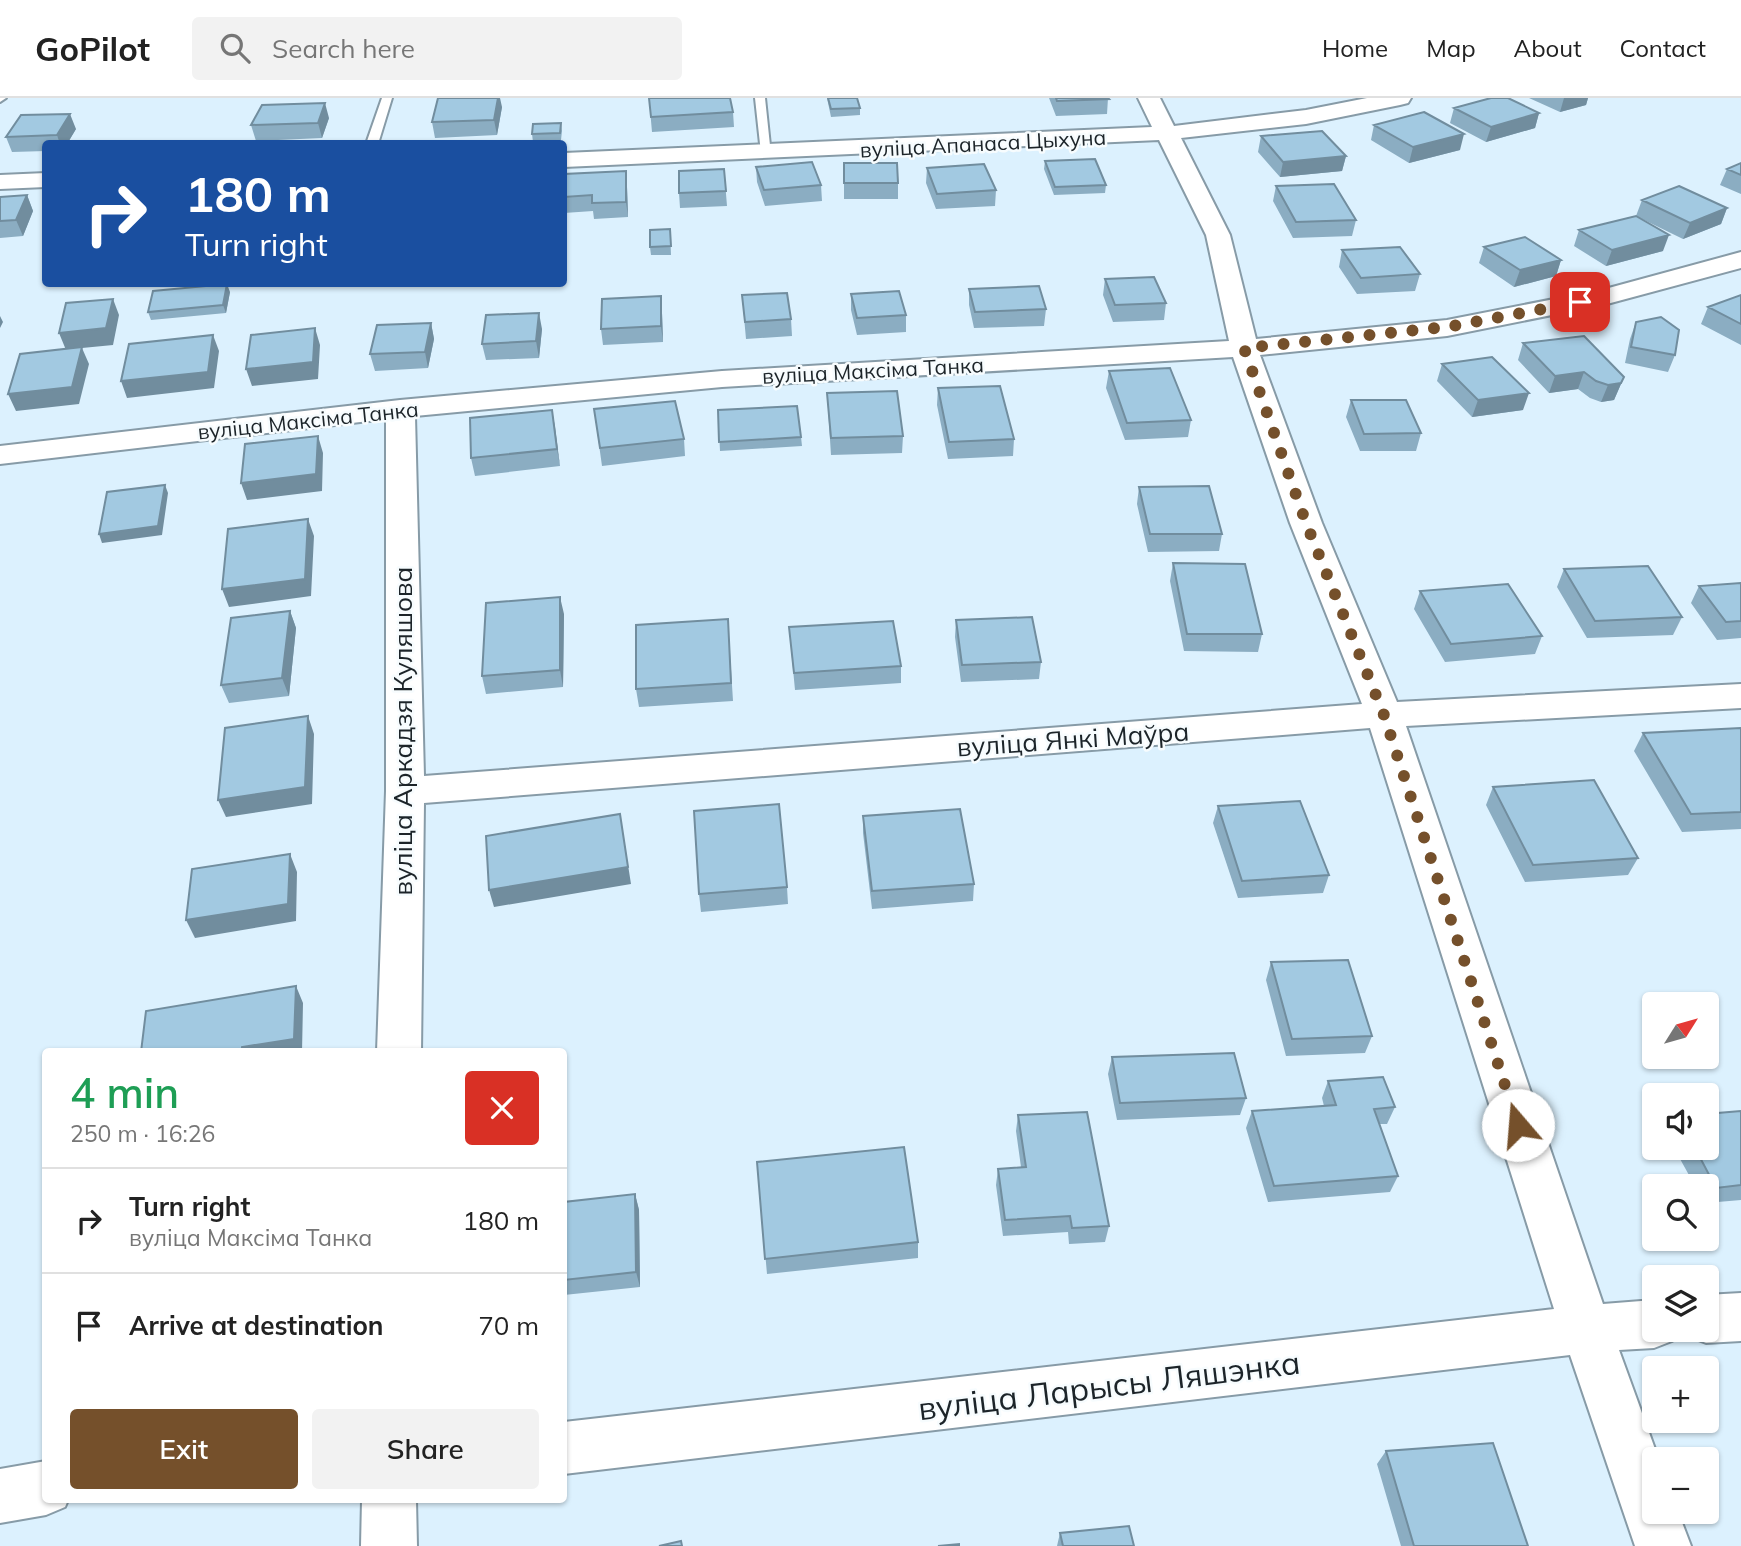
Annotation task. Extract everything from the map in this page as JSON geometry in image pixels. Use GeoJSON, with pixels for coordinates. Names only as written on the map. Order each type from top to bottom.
{"type":"FeatureCollection","features":[{"type":"Feature","properties":{"kind":"street"},"geometry":{"type":"LineString","coordinates":[[1149,98],[1169,133],[1218,236],[1244,348],[1306,523],[1384,715],[1586,1329],[1663,1546]]}},
{"type":"Feature","properties":{"kind":"street","name":"вуліца Апанаса Цыхуна"},"geometry":{"type":"LineString","coordinates":[[567,160],[1169,133],[1306,117],[1400,98]]}},
{"type":"Feature","properties":{"kind":"street"},"geometry":{"type":"LineString","coordinates":[[0,182],[42,180]]}},
{"type":"Feature","properties":{"kind":"street","name":"вуліца Максіма Танка"},"geometry":{"type":"LineString","coordinates":[[0,455],[400,409],[722,379],[1244,348],[1447,327],[1607,296],[1741,260]]}},
{"type":"Feature","properties":{"kind":"street","name":"вуліца Аркадзя Куляшова"},"geometry":{"type":"LineString","coordinates":[[399,1048],[405,791],[400,409]]}},
{"type":"Feature","properties":{"kind":"street","name":"вуліца Янкі Маўра"},"geometry":{"type":"LineString","coordinates":[[405,791],[1384,715],[1741,696]]}},
{"type":"Feature","properties":{"kind":"street"},"geometry":{"type":"LineString","coordinates":[[1719,1319],[1741,1317]]}},
{"type":"Feature","properties":{"kind":"street","name":"вуліца Ларысы Ляшэнка"},"geometry":{"type":"LineString","coordinates":[[567,1448],[1586,1329],[1642,1325]]}},
{"type":"Feature","properties":{"kind":"street"},"geometry":{"type":"LineString","coordinates":[[0,1496],[42,1489]]}},
{"type":"Feature","properties":{"kind":"street"},"geometry":{"type":"LineString","coordinates":[[389,1503],[389,1546]]}},
{"type":"Feature","properties":{"kind":"lane"},"geometry":{"type":"LineString","coordinates":[[373,140],[387,98]]}},
{"type":"Feature","properties":{"kind":"lane"},"geometry":{"type":"LineString","coordinates":[[760,98],[767,153]]}},
{"type":"Feature","properties":{"kind":"building"},"geometry":{"type":"Polygon","coordinates":[[[438,98],[498,98],[494,120],[432,122],[438,98]]]}},
{"type":"Feature","properties":{"kind":"building"},"geometry":{"type":"Polygon","coordinates":[[[649,98],[730,98],[733,112],[651,117],[649,98]]]}},
{"type":"Feature","properties":{"kind":"building"},"geometry":{"type":"Polygon","coordinates":[[[828,98],[857,98],[860,108],[831,109],[828,98]]]}},
{"type":"Feature","properties":{"kind":"building"},"geometry":{"type":"Polygon","coordinates":[[[1056,98],[1108,98],[1109,99],[1057,101],[1056,98]]]}},
{"type":"Feature","properties":{"kind":"building"},"geometry":{"type":"Polygon","coordinates":[[[1491,98],[1508,98],[1539,113],[1491,127],[1454,108],[1491,98]]]}},
{"type":"Feature","properties":{"kind":"building"},"geometry":{"type":"Polygon","coordinates":[[[325,103],[318,123],[251,125],[262,105],[325,103]]]}},
{"type":"Feature","properties":{"kind":"building"},"geometry":{"type":"Polygon","coordinates":[[[1424,112],[1464,134],[1413,147],[1374,125],[1424,112]]]}},
{"type":"Feature","properties":{"kind":"building"},"geometry":{"type":"Polygon","coordinates":[[[70,114],[57,135],[6,137],[21,115],[70,114]]]}},
{"type":"Feature","properties":{"kind":"building"},"geometry":{"type":"Polygon","coordinates":[[[561,123],[560,133],[532,134],[533,124],[561,123]]]}},
{"type":"Feature","properties":{"kind":"building"},"geometry":{"type":"Polygon","coordinates":[[[1322,131],[1346,156],[1283,162],[1261,136],[1322,131]]]}},
{"type":"Feature","properties":{"kind":"building"},"geometry":{"type":"Polygon","coordinates":[[[1095,159],[1106,185],[1055,187],[1045,161],[1095,159]]]}},
{"type":"Feature","properties":{"kind":"building"},"geometry":{"type":"Polygon","coordinates":[[[812,162],[821,185],[764,190],[756,167],[812,162]]]}},
{"type":"Feature","properties":{"kind":"building"},"geometry":{"type":"Polygon","coordinates":[[[844,163],[897,163],[898,183],[844,183],[844,163]]]}},
{"type":"Feature","properties":{"kind":"building"},"geometry":{"type":"Polygon","coordinates":[[[1741,163],[1741,175],[1727,169],[1741,163]]]}},
{"type":"Feature","properties":{"kind":"building"},"geometry":{"type":"Polygon","coordinates":[[[984,164],[996,190],[937,194],[927,168],[984,164]]]}},
{"type":"Feature","properties":{"kind":"building"},"geometry":{"type":"Polygon","coordinates":[[[724,169],[726,191],[679,193],[679,171],[724,169]]]}},
{"type":"Feature","properties":{"kind":"building"},"geometry":{"type":"Polygon","coordinates":[[[626,171],[626,202],[592,203],[592,195],[567,197],[567,174],[626,171]]]}},
{"type":"Feature","properties":{"kind":"building"},"geometry":{"type":"Polygon","coordinates":[[[1334,184],[1356,220],[1296,222],[1276,186],[1334,184]]]}},
{"type":"Feature","properties":{"kind":"building"},"geometry":{"type":"Polygon","coordinates":[[[1679,186],[1727,208],[1690,223],[1642,200],[1679,186]]]}},
{"type":"Feature","properties":{"kind":"building"},"geometry":{"type":"Polygon","coordinates":[[[27,195],[16,220],[0,221],[0,197],[27,195]]]}},
{"type":"Feature","properties":{"kind":"building"},"geometry":{"type":"Polygon","coordinates":[[[1636,216],[1669,235],[1612,250],[1579,230],[1636,216]]]}},
{"type":"Feature","properties":{"kind":"building"},"geometry":{"type":"Polygon","coordinates":[[[670,229],[671,246],[650,247],[650,230],[670,229]]]}},
{"type":"Feature","properties":{"kind":"building"},"geometry":{"type":"Polygon","coordinates":[[[1525,237],[1561,260],[1520,270],[1484,247],[1525,237]]]}},
{"type":"Feature","properties":{"kind":"building"},"geometry":{"type":"Polygon","coordinates":[[[1400,247],[1420,274],[1361,278],[1342,250],[1400,247]]]}},
{"type":"Feature","properties":{"kind":"building"},"geometry":{"type":"Polygon","coordinates":[[[1154,277],[1166,303],[1115,305],[1105,279],[1154,277]]]}},
{"type":"Feature","properties":{"kind":"building"},"geometry":{"type":"Polygon","coordinates":[[[1039,286],[1046,309],[975,312],[969,289],[1039,286]]]}},
{"type":"Feature","properties":{"kind":"building"},"geometry":{"type":"Polygon","coordinates":[[[226,287],[223,305],[148,312],[153,291],[226,287]]]}},
{"type":"Feature","properties":{"kind":"building"},"geometry":{"type":"Polygon","coordinates":[[[899,291],[906,315],[857,318],[851,294],[899,291]]]}},
{"type":"Feature","properties":{"kind":"building"},"geometry":{"type":"Polygon","coordinates":[[[787,293],[791,319],[745,322],[742,295],[787,293]]]}},
{"type":"Feature","properties":{"kind":"building"},"geometry":{"type":"Polygon","coordinates":[[[1741,295],[1741,324],[1708,307],[1741,295]]]}},
{"type":"Feature","properties":{"kind":"building"},"geometry":{"type":"Polygon","coordinates":[[[661,296],[661,326],[601,329],[602,299],[661,296]]]}},
{"type":"Feature","properties":{"kind":"building"},"geometry":{"type":"Polygon","coordinates":[[[113,299],[106,328],[59,333],[66,303],[113,299]]]}},
{"type":"Feature","properties":{"kind":"building"},"geometry":{"type":"Polygon","coordinates":[[[539,313],[536,341],[482,344],[486,315],[539,313]]]}},
{"type":"Feature","properties":{"kind":"building"},"geometry":{"type":"Polygon","coordinates":[[[1661,317],[1679,330],[1675,355],[1631,347],[1636,322],[1661,317]]]}},
{"type":"Feature","properties":{"kind":"building"},"geometry":{"type":"Polygon","coordinates":[[[431,323],[425,352],[370,354],[377,325],[431,323]]]}},
{"type":"Feature","properties":{"kind":"building"},"geometry":{"type":"Polygon","coordinates":[[[315,328],[313,362],[246,369],[251,335],[315,328]]]}},
{"type":"Feature","properties":{"kind":"building"},"geometry":{"type":"Polygon","coordinates":[[[213,335],[208,372],[121,381],[129,344],[213,335]]]}},
{"type":"Feature","properties":{"kind":"building"},"geometry":{"type":"Polygon","coordinates":[[[1584,336],[1624,377],[1621,383],[1608,385],[1596,381],[1584,372],[1555,376],[1523,343],[1584,336]]]}},
{"type":"Feature","properties":{"kind":"building"},"geometry":{"type":"Polygon","coordinates":[[[82,347],[72,387],[8,394],[20,354],[82,347]]]}},
{"type":"Feature","properties":{"kind":"building"},"geometry":{"type":"Polygon","coordinates":[[[1492,357],[1529,393],[1478,400],[1442,364],[1492,357]]]}},
{"type":"Feature","properties":{"kind":"building"},"geometry":{"type":"Polygon","coordinates":[[[1170,368],[1191,420],[1127,423],[1109,371],[1170,368]]]}},
{"type":"Feature","properties":{"kind":"building"},"geometry":{"type":"Polygon","coordinates":[[[1000,386],[1014,439],[949,442],[938,388],[1000,386]]]}},
{"type":"Feature","properties":{"kind":"building"},"geometry":{"type":"Polygon","coordinates":[[[897,391],[903,436],[831,438],[827,393],[897,391]]]}},
{"type":"Feature","properties":{"kind":"building"},"geometry":{"type":"Polygon","coordinates":[[[1351,400],[1406,400],[1421,433],[1364,434],[1351,400]]]}},
{"type":"Feature","properties":{"kind":"building"},"geometry":{"type":"Polygon","coordinates":[[[675,401],[684,439],[600,448],[594,409],[675,401]]]}},
{"type":"Feature","properties":{"kind":"building"},"geometry":{"type":"Polygon","coordinates":[[[797,406],[801,437],[719,442],[718,410],[797,406]]]}},
{"type":"Feature","properties":{"kind":"building"},"geometry":{"type":"Polygon","coordinates":[[[552,410],[557,449],[471,458],[470,418],[552,410]]]}},
{"type":"Feature","properties":{"kind":"building"},"geometry":{"type":"Polygon","coordinates":[[[318,436],[316,474],[241,483],[245,444],[318,436]]]}},
{"type":"Feature","properties":{"kind":"building"},"geometry":{"type":"Polygon","coordinates":[[[165,485],[158,526],[99,534],[107,492],[165,485]]]}},
{"type":"Feature","properties":{"kind":"building"},"geometry":{"type":"Polygon","coordinates":[[[1209,486],[1222,534],[1150,534],[1139,487],[1209,486]]]}},
{"type":"Feature","properties":{"kind":"building"},"geometry":{"type":"Polygon","coordinates":[[[308,519],[305,579],[222,589],[228,529],[308,519]]]}},
{"type":"Feature","properties":{"kind":"building"},"geometry":{"type":"Polygon","coordinates":[[[1173,563],[1245,564],[1262,634],[1187,634],[1173,563]]]}},
{"type":"Feature","properties":{"kind":"building"},"geometry":{"type":"Polygon","coordinates":[[[1648,566],[1682,617],[1595,621],[1564,569],[1648,566]]]}},
{"type":"Feature","properties":{"kind":"building"},"geometry":{"type":"Polygon","coordinates":[[[1741,583],[1741,621],[1726,622],[1699,586],[1741,583]]]}},
{"type":"Feature","properties":{"kind":"building"},"geometry":{"type":"Polygon","coordinates":[[[1508,584],[1542,636],[1451,644],[1420,591],[1508,584]]]}},
{"type":"Feature","properties":{"kind":"building"},"geometry":{"type":"Polygon","coordinates":[[[560,597],[560,670],[482,676],[486,603],[560,597]]]}},
{"type":"Feature","properties":{"kind":"building"},"geometry":{"type":"Polygon","coordinates":[[[290,611],[282,678],[221,685],[231,618],[290,611]]]}},
{"type":"Feature","properties":{"kind":"building"},"geometry":{"type":"Polygon","coordinates":[[[1032,617],[1041,662],[962,665],[956,620],[1032,617]]]}},
{"type":"Feature","properties":{"kind":"building"},"geometry":{"type":"Polygon","coordinates":[[[728,619],[731,683],[636,689],[636,625],[728,619]]]}},
{"type":"Feature","properties":{"kind":"building"},"geometry":{"type":"Polygon","coordinates":[[[893,621],[901,666],[794,673],[789,627],[893,621]]]}},
{"type":"Feature","properties":{"kind":"building"},"geometry":{"type":"Polygon","coordinates":[[[308,716],[305,787],[218,800],[225,728],[308,716]]]}},
{"type":"Feature","properties":{"kind":"building"},"geometry":{"type":"Polygon","coordinates":[[[1741,728],[1741,812],[1691,814],[1643,733],[1741,728]]]}},
{"type":"Feature","properties":{"kind":"building"},"geometry":{"type":"Polygon","coordinates":[[[1594,780],[1638,858],[1533,865],[1493,787],[1594,780]]]}},
{"type":"Feature","properties":{"kind":"building"},"geometry":{"type":"Polygon","coordinates":[[[1300,801],[1329,875],[1242,881],[1218,806],[1300,801]]]}},
{"type":"Feature","properties":{"kind":"building"},"geometry":{"type":"Polygon","coordinates":[[[779,804],[787,887],[699,894],[694,811],[779,804]]]}},
{"type":"Feature","properties":{"kind":"building"},"geometry":{"type":"Polygon","coordinates":[[[960,809],[974,884],[872,891],[863,816],[960,809]]]}},
{"type":"Feature","properties":{"kind":"building"},"geometry":{"type":"Polygon","coordinates":[[[620,814],[628,867],[489,890],[486,836],[620,814]]]}},
{"type":"Feature","properties":{"kind":"building"},"geometry":{"type":"Polygon","coordinates":[[[290,854],[288,904],[186,920],[192,869],[290,854]]]}},
{"type":"Feature","properties":{"kind":"building"},"geometry":{"type":"Polygon","coordinates":[[[1348,960],[1372,1036],[1292,1039],[1271,962],[1348,960]]]}},
{"type":"Feature","properties":{"kind":"building"},"geometry":{"type":"Polygon","coordinates":[[[296,986],[294,1039],[242,1048],[141,1048],[146,1011],[296,986]]]}},
{"type":"Feature","properties":{"kind":"building"},"geometry":{"type":"Polygon","coordinates":[[[1234,1053],[1246,1098],[1120,1103],[1112,1057],[1234,1053]]]}},
{"type":"Feature","properties":{"kind":"building"},"geometry":{"type":"Polygon","coordinates":[[[1383,1077],[1395,1107],[1374,1109],[1398,1176],[1274,1186],[1252,1111],[1336,1105],[1328,1081],[1383,1077]]]}},
{"type":"Feature","properties":{"kind":"building"},"geometry":{"type":"Polygon","coordinates":[[[1741,1111],[1741,1185],[1719,1188],[1719,1174],[1709,1174],[1701,1160],[1719,1160],[1719,1113],[1741,1111]]]}},
{"type":"Feature","properties":{"kind":"building"},"geometry":{"type":"Polygon","coordinates":[[[1087,1112],[1109,1226],[1072,1228],[1070,1216],[1005,1220],[998,1169],[1026,1167],[1018,1115],[1087,1112]]]}},
{"type":"Feature","properties":{"kind":"building"},"geometry":{"type":"Polygon","coordinates":[[[904,1147],[918,1242],[765,1259],[757,1162],[904,1147]]]}},
{"type":"Feature","properties":{"kind":"building"},"geometry":{"type":"Polygon","coordinates":[[[635,1194],[636,1272],[567,1280],[567,1202],[635,1194]]]}},
{"type":"Feature","properties":{"kind":"building"},"geometry":{"type":"Polygon","coordinates":[[[1493,1443],[1528,1546],[1414,1546],[1386,1451],[1493,1443]]]}},
{"type":"Feature","properties":{"kind":"building"},"geometry":{"type":"Polygon","coordinates":[[[1129,1526],[1134,1546],[1063,1546],[1060,1533],[1129,1526]]]}},
{"type":"Feature","properties":{"kind":"building"},"geometry":{"type":"Polygon","coordinates":[[[681,1541],[682,1546],[659,1546],[681,1541]]]}},
{"type":"Feature","properties":{"kind":"route"},"geometry":{"type":"LineString","coordinates":[[1518,1125],[1384,715],[1306,523],[1244,348],[1447,327],[1580,302]]}}]}
